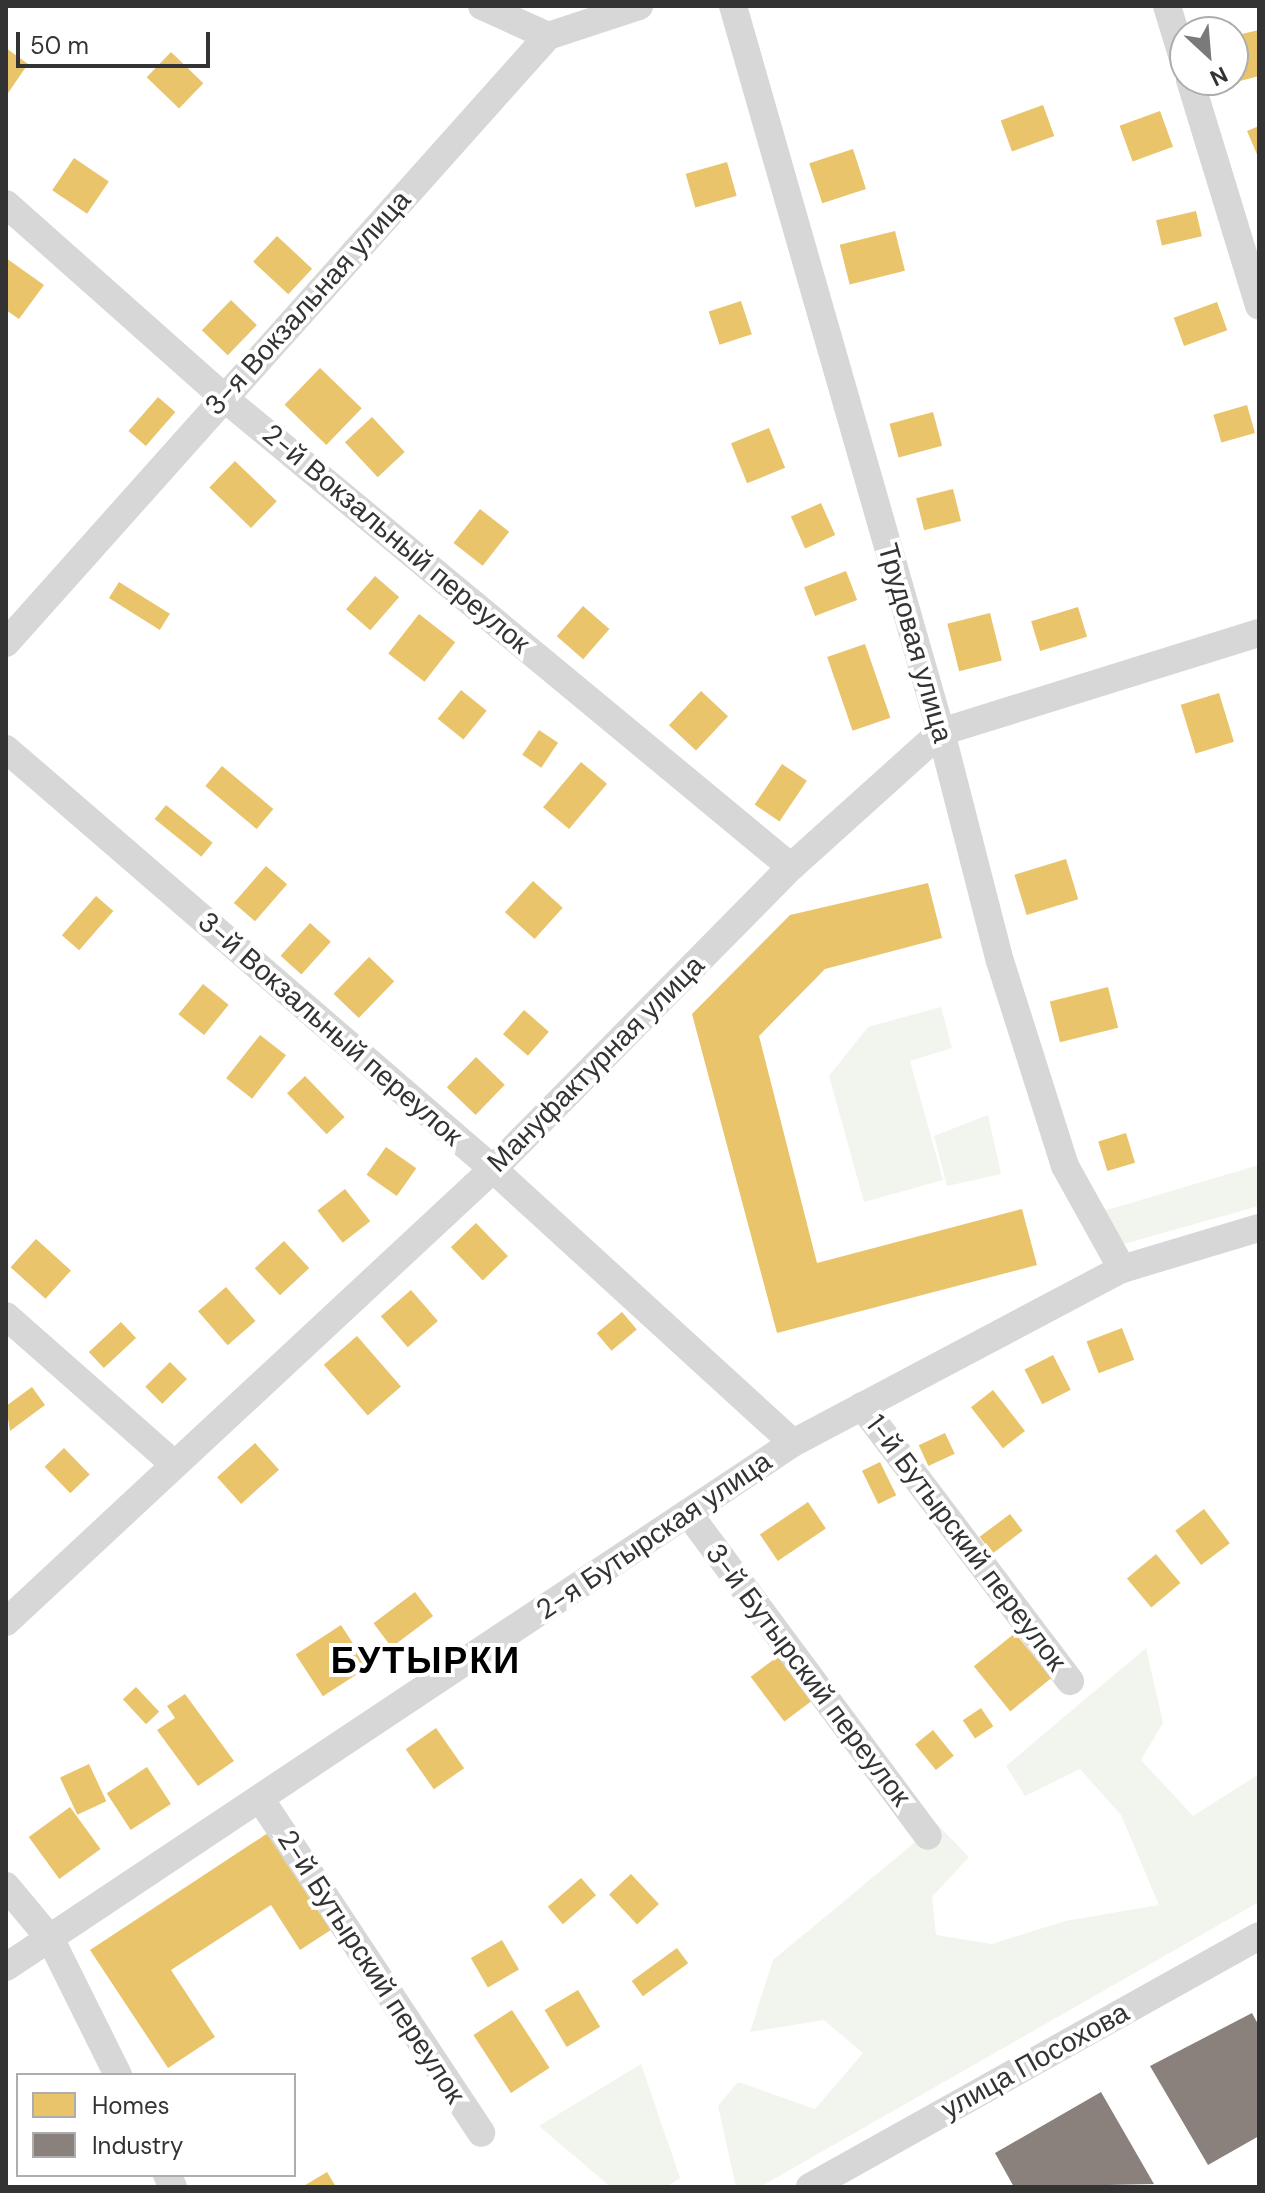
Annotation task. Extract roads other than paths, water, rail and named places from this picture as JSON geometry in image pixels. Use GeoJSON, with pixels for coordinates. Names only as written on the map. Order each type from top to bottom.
{"type":"FeatureCollection","features":[{"type":"Feature","properties":{"kind":"street"},"geometry":{"type":"LineString","coordinates":[[482,6],[548,36]]}},
{"type":"Feature","properties":{"kind":"street","name":"3-я Вокзальная улица"},"geometry":{"type":"LineString","coordinates":[[6,643],[548,36],[639,6]]}},
{"type":"Feature","properties":{"kind":"street","name":"Трудовая улица"},"geometry":{"type":"LineString","coordinates":[[733,6],[941,732],[1000,961],[1065,1166],[1122,1269]]}},
{"type":"Feature","properties":{"kind":"street"},"geometry":{"type":"LineString","coordinates":[[1195,96],[1259,306]]}},
{"type":"Feature","properties":{"kind":"street","name":"2-й Вокзальный переулок"},"geometry":{"type":"LineString","coordinates":[[6,204],[223,397],[791,867]]}},
{"type":"Feature","properties":{"kind":"street","name":"Мануфактурная улица"},"geometry":{"type":"LineString","coordinates":[[6,1622],[173,1463],[493,1169],[791,867],[941,732],[1259,633]]}},
{"type":"Feature","properties":{"kind":"street","name":"3-й Вокзальный переулок"},"geometry":{"type":"LineString","coordinates":[[6,749],[493,1169],[793,1443]]}},
{"type":"Feature","properties":{"kind":"street","name":"2-я Бутырская улица"},"geometry":{"type":"LineString","coordinates":[[6,1967],[51,1940],[793,1443],[1122,1269],[1259,1228]]}},
{"type":"Feature","properties":{"kind":"street"},"geometry":{"type":"LineString","coordinates":[[6,1316],[173,1463]]}},
{"type":"Feature","properties":{"kind":"street","name":"1-й Бутырский переулок"},"geometry":{"type":"LineString","coordinates":[[862,1406],[1070,1681]]}},
{"type":"Feature","properties":{"kind":"street","name":"3-й Бутырский переулок"},"geometry":{"type":"LineString","coordinates":[[688,1513],[928,1836]]}},
{"type":"Feature","properties":{"kind":"street","name":"2-й Бутырский переулок"},"geometry":{"type":"LineString","coordinates":[[261,1800],[481,2133]]}},
{"type":"Feature","properties":{"kind":"street"},"geometry":{"type":"LineString","coordinates":[[6,1886],[51,1940],[117,2073]]}},
{"type":"Feature","properties":{"kind":"street","name":"улица Посохова"},"geometry":{"type":"LineString","coordinates":[[810,2187],[1259,1936]]}},
{"type":"Feature","properties":{"kind":"district","name":"БУТЫРКИ"},"geometry":{"type":"Point","coordinates":[426,1661]}}]}
